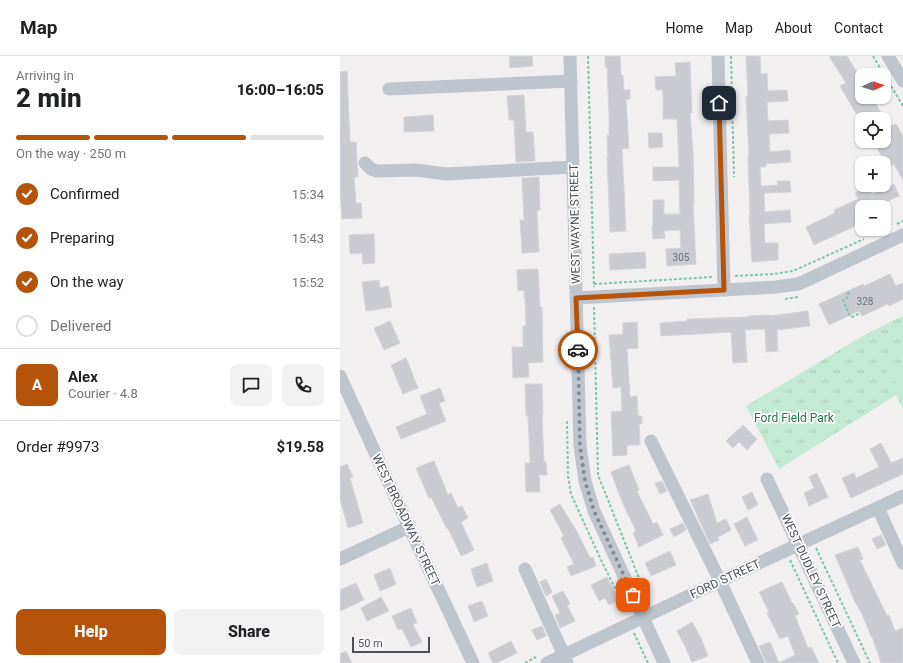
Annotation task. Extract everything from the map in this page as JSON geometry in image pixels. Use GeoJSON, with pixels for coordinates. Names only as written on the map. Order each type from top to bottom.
{"type":"FeatureCollection","features":[{"type":"Feature","properties":{"kind":"street","name":"WEST WAYNE STREET"},"geometry":{"type":"LineString","coordinates":[[570,56],[580,446],[585,481],[596,516],[664,663]]}},
{"type":"Feature","properties":{"kind":"street"},"geometry":{"type":"LineString","coordinates":[[718,56],[724,290]]}},
{"type":"Feature","properties":{"kind":"street"},"geometry":{"type":"LineString","coordinates":[[888,56],[903,81]]}},
{"type":"Feature","properties":{"kind":"street"},"geometry":{"type":"LineString","coordinates":[[389,89],[571,81]]}},
{"type":"Feature","properties":{"kind":"street"},"geometry":{"type":"LineString","coordinates":[[365,163],[371,169],[377,171],[416,170],[446,174],[573,167]]}},
{"type":"Feature","properties":{"kind":"street"},"geometry":{"type":"LineString","coordinates":[[576,298],[594,290],[724,290],[776,287],[798,284],[805,282],[900,230]]}},
{"type":"Feature","properties":{"kind":"street","name":"WEST BROADWAY STREET"},"geometry":{"type":"LineString","coordinates":[[340,376],[346,405],[409,527],[473,663]]}},
{"type":"Feature","properties":{"kind":"street"},"geometry":{"type":"LineString","coordinates":[[651,441],[720,581],[758,663]]}},
{"type":"Feature","properties":{"kind":"street","name":"WEST DUDLEY STREET"},"geometry":{"type":"LineString","coordinates":[[767,479],[805,542],[854,663]]}},
{"type":"Feature","properties":{"kind":"street","name":"FORD STREET"},"geometry":{"type":"LineString","coordinates":[[547,663],[566,659],[643,618],[903,496]]}},
{"type":"Feature","properties":{"kind":"street"},"geometry":{"type":"LineString","coordinates":[[878,508],[903,563]]}},
{"type":"Feature","properties":{"kind":"street"},"geometry":{"type":"LineString","coordinates":[[340,560],[409,527]]}},
{"type":"Feature","properties":{"kind":"street"},"geometry":{"type":"LineString","coordinates":[[525,569],[566,659]]}},
{"type":"Feature","properties":{"kind":"path"},"geometry":{"type":"LineString","coordinates":[[588,56],[598,475],[642,585]]}},
{"type":"Feature","properties":{"kind":"path"},"geometry":{"type":"LineString","coordinates":[[731,56],[734,182]]}},
{"type":"Feature","properties":{"kind":"path"},"geometry":{"type":"LineString","coordinates":[[873,56],[903,106]]}},
{"type":"Feature","properties":{"kind":"path"},"geometry":{"type":"LineString","coordinates":[[900,230],[903,221]]}},
{"type":"Feature","properties":{"kind":"path"},"geometry":{"type":"LineString","coordinates":[[594,290],[793,271],[865,239]]}},
{"type":"Feature","properties":{"kind":"path"},"geometry":{"type":"LineString","coordinates":[[846,294],[851,292]]}},
{"type":"Feature","properties":{"kind":"path"},"geometry":{"type":"LineString","coordinates":[[848,298],[843,300],[850,316],[853,317],[860,313]]}},
{"type":"Feature","properties":{"kind":"path"},"geometry":{"type":"LineString","coordinates":[[805,542],[817,550],[870,663]]}},
{"type":"Feature","properties":{"kind":"path"},"geometry":{"type":"LineString","coordinates":[[786,551],[838,663]]}},
{"type":"Feature","properties":{"kind":"green space","name":"Ford Field Park"},"geometry":{"type":"Polygon","coordinates":[[[903,316],[903,409],[896,395],[779,469],[746,406],[866,334],[903,316]]]}},
{"type":"Feature","properties":{"kind":"green space"},"geometry":{"type":"Polygon","coordinates":[[[903,360],[903,396],[896,382],[886,372],[888,365],[899,363],[903,360]]]}},
{"type":"Feature","properties":{"kind":"building"},"geometry":{"type":"Polygon","coordinates":[[[509,56],[532,56],[533,66],[510,68],[509,56]]]}},
{"type":"Feature","properties":{"kind":"building"},"geometry":{"type":"Polygon","coordinates":[[[605,56],[620,56],[621,75],[623,75],[624,90],[630,90],[630,99],[626,100],[629,148],[622,149],[626,231],[610,232],[607,157],[609,116],[607,67],[605,67],[605,56]]]}},
{"type":"Feature","properties":{"kind":"building"},"geometry":{"type":"Polygon","coordinates":[[[746,56],[760,56],[761,74],[767,73],[768,91],[787,90],[788,101],[767,102],[768,121],[788,120],[789,133],[769,134],[770,152],[790,150],[791,162],[766,164],[766,167],[760,167],[761,186],[778,185],[777,181],[790,181],[791,192],[764,193],[765,212],[790,210],[791,222],[764,224],[765,243],[778,243],[778,260],[752,262],[749,215],[749,156],[746,96],[748,96],[746,56]]]}},
{"type":"Feature","properties":{"kind":"building"},"geometry":{"type":"Polygon","coordinates":[[[829,56],[847,56],[855,69],[855,104],[876,104],[880,112],[855,112],[840,86],[846,83],[829,56]]]}},
{"type":"Feature","properties":{"kind":"building"},"geometry":{"type":"Polygon","coordinates":[[[690,62],[692,113],[690,113],[693,152],[693,204],[696,264],[667,266],[666,249],[681,248],[680,230],[664,231],[665,238],[653,239],[653,200],[664,200],[664,214],[680,214],[679,180],[653,181],[653,167],[679,167],[677,119],[663,119],[663,90],[656,90],[655,77],[676,76],[675,63],[690,62]]]}},
{"type":"Feature","properties":{"kind":"building"},"geometry":{"type":"Polygon","coordinates":[[[347,71],[350,142],[356,142],[358,177],[354,177],[356,203],[361,203],[362,218],[342,219],[340,190],[340,72],[347,71]]]}},
{"type":"Feature","properties":{"kind":"building"},"geometry":{"type":"Polygon","coordinates":[[[524,95],[526,132],[533,132],[535,161],[516,162],[514,120],[509,120],[507,96],[524,95]]]}},
{"type":"Feature","properties":{"kind":"building"},"geometry":{"type":"Polygon","coordinates":[[[433,115],[434,131],[404,132],[404,117],[433,115]]]}},
{"type":"Feature","properties":{"kind":"building"},"geometry":{"type":"Polygon","coordinates":[[[896,124],[903,136],[903,180],[894,164],[891,166],[891,156],[882,156],[877,148],[891,148],[891,126],[896,124]]]}},
{"type":"Feature","properties":{"kind":"building"},"geometry":{"type":"Polygon","coordinates":[[[648,133],[662,133],[663,147],[649,148],[648,133]]]}},
{"type":"Feature","properties":{"kind":"building"},"geometry":{"type":"Polygon","coordinates":[[[539,177],[540,210],[537,211],[539,252],[522,253],[520,220],[524,220],[522,178],[539,177]]]}},
{"type":"Feature","properties":{"kind":"building"},"geometry":{"type":"Polygon","coordinates":[[[894,184],[899,196],[890,200],[856,200],[858,199],[855,193],[857,192],[871,192],[872,194],[876,192],[891,192],[891,185],[894,184]]]}},
{"type":"Feature","properties":{"kind":"building"},"geometry":{"type":"Polygon","coordinates":[[[855,200],[855,226],[814,245],[806,227],[835,213],[834,210],[855,200]]]}},
{"type":"Feature","properties":{"kind":"building"},"geometry":{"type":"Polygon","coordinates":[[[374,234],[375,263],[363,264],[362,253],[350,254],[349,235],[374,234]]]}},
{"type":"Feature","properties":{"kind":"building"},"geometry":{"type":"Polygon","coordinates":[[[645,252],[646,268],[610,270],[609,254],[645,252]]]}},
{"type":"Feature","properties":{"kind":"building"},"geometry":{"type":"Polygon","coordinates":[[[538,269],[540,307],[542,307],[543,362],[528,363],[529,377],[513,378],[512,347],[523,347],[523,326],[526,326],[524,290],[518,291],[517,270],[538,269]]]}},
{"type":"Feature","properties":{"kind":"building"},"geometry":{"type":"Polygon","coordinates":[[[890,274],[896,286],[903,283],[903,299],[862,316],[859,311],[829,325],[819,304],[863,284],[864,286],[890,274]]]}},
{"type":"Feature","properties":{"kind":"building"},"geometry":{"type":"Polygon","coordinates":[[[379,280],[380,288],[388,286],[392,307],[366,311],[362,282],[379,280]]]}},
{"type":"Feature","properties":{"kind":"building"},"geometry":{"type":"Polygon","coordinates":[[[808,311],[810,326],[777,330],[778,351],[766,352],[765,329],[745,330],[747,362],[733,363],[731,332],[661,336],[660,323],[687,321],[687,319],[770,316],[808,311]]]}},
{"type":"Feature","properties":{"kind":"building"},"geometry":{"type":"Polygon","coordinates":[[[390,321],[400,343],[384,350],[374,328],[390,321]]]}},
{"type":"Feature","properties":{"kind":"building"},"geometry":{"type":"Polygon","coordinates":[[[637,322],[638,348],[627,349],[630,397],[637,396],[638,416],[642,416],[642,424],[639,424],[640,445],[627,445],[627,455],[613,456],[611,412],[622,411],[621,387],[613,388],[609,335],[623,334],[623,323],[637,322]]]}},
{"type":"Feature","properties":{"kind":"building"},"geometry":{"type":"Polygon","coordinates":[[[406,358],[418,388],[403,394],[391,365],[406,358]]]}},
{"type":"Feature","properties":{"kind":"building"},"geometry":{"type":"Polygon","coordinates":[[[525,384],[542,384],[544,462],[546,462],[547,475],[539,475],[540,492],[526,492],[525,463],[530,463],[525,384]]]}},
{"type":"Feature","properties":{"kind":"building"},"geometry":{"type":"Polygon","coordinates":[[[440,388],[445,401],[439,403],[446,421],[401,439],[396,427],[427,414],[420,396],[440,388]]]}},
{"type":"Feature","properties":{"kind":"building"},"geometry":{"type":"Polygon","coordinates":[[[743,425],[757,439],[747,450],[739,442],[733,448],[726,441],[743,425]]]}},
{"type":"Feature","properties":{"kind":"building"},"geometry":{"type":"Polygon","coordinates":[[[881,443],[891,463],[903,458],[903,474],[851,498],[842,478],[854,473],[856,478],[879,467],[870,449],[881,443]]]}},
{"type":"Feature","properties":{"kind":"building"},"geometry":{"type":"Polygon","coordinates":[[[434,461],[448,495],[451,493],[458,508],[462,506],[468,518],[461,522],[474,550],[461,556],[431,497],[429,498],[416,468],[434,461]]]}},
{"type":"Feature","properties":{"kind":"building"},"geometry":{"type":"Polygon","coordinates":[[[347,464],[353,477],[350,478],[363,523],[348,528],[340,499],[340,467],[347,464]]]}},
{"type":"Feature","properties":{"kind":"building"},"geometry":{"type":"Polygon","coordinates":[[[629,465],[639,490],[637,491],[653,524],[657,522],[663,535],[639,547],[633,533],[636,531],[623,504],[611,472],[629,465]]]}},
{"type":"Feature","properties":{"kind":"building"},"geometry":{"type":"Polygon","coordinates":[[[817,473],[828,497],[809,506],[804,493],[814,488],[809,477],[817,473]]]}},
{"type":"Feature","properties":{"kind":"building"},"geometry":{"type":"Polygon","coordinates":[[[662,481],[667,491],[660,494],[655,483],[662,481]]]}},
{"type":"Feature","properties":{"kind":"building"},"geometry":{"type":"Polygon","coordinates":[[[752,492],[758,505],[748,510],[742,497],[752,492]]]}},
{"type":"Feature","properties":{"kind":"building"},"geometry":{"type":"Polygon","coordinates":[[[708,494],[717,523],[726,519],[731,530],[718,537],[719,540],[710,544],[690,500],[708,494]]]}},
{"type":"Feature","properties":{"kind":"building"},"geometry":{"type":"Polygon","coordinates":[[[560,504],[576,530],[590,558],[593,557],[596,566],[571,576],[567,567],[574,564],[561,538],[564,536],[550,510],[560,504]]]}},
{"type":"Feature","properties":{"kind":"building"},"geometry":{"type":"Polygon","coordinates":[[[747,517],[758,540],[745,546],[734,524],[747,517]]]}},
{"type":"Feature","properties":{"kind":"building"},"geometry":{"type":"Polygon","coordinates":[[[683,523],[686,530],[674,537],[670,529],[683,523]]]}},
{"type":"Feature","properties":{"kind":"building"},"geometry":{"type":"Polygon","coordinates":[[[881,535],[886,545],[877,549],[872,539],[881,535]]]}},
{"type":"Feature","properties":{"kind":"building"},"geometry":{"type":"Polygon","coordinates":[[[858,547],[863,559],[860,560],[887,616],[889,615],[895,631],[903,628],[903,663],[881,663],[872,636],[855,602],[835,555],[858,547]]]}},
{"type":"Feature","properties":{"kind":"building"},"geometry":{"type":"Polygon","coordinates":[[[670,551],[676,565],[651,576],[645,563],[670,551]]]}},
{"type":"Feature","properties":{"kind":"building"},"geometry":{"type":"Polygon","coordinates":[[[487,563],[493,581],[477,587],[471,569],[487,563]]]}},
{"type":"Feature","properties":{"kind":"building"},"geometry":{"type":"Polygon","coordinates":[[[390,568],[396,584],[380,591],[374,575],[390,568]]]}},
{"type":"Feature","properties":{"kind":"building"},"geometry":{"type":"Polygon","coordinates":[[[607,577],[619,600],[609,605],[605,598],[599,601],[591,585],[607,577]]]}},
{"type":"Feature","properties":{"kind":"building"},"geometry":{"type":"Polygon","coordinates":[[[546,579],[552,592],[546,596],[540,582],[546,579]]]}},
{"type":"Feature","properties":{"kind":"building"},"geometry":{"type":"Polygon","coordinates":[[[782,582],[799,614],[795,616],[808,648],[811,647],[819,663],[779,663],[795,655],[788,636],[780,639],[767,613],[769,612],[759,592],[782,582]]]}},
{"type":"Feature","properties":{"kind":"building"},"geometry":{"type":"Polygon","coordinates":[[[356,583],[364,600],[340,611],[340,590],[356,583]]]}},
{"type":"Feature","properties":{"kind":"building"},"geometry":{"type":"Polygon","coordinates":[[[563,591],[570,604],[567,605],[575,621],[560,628],[555,615],[560,613],[552,596],[563,591]]]}},
{"type":"Feature","properties":{"kind":"building"},"geometry":{"type":"Polygon","coordinates":[[[381,597],[389,611],[367,621],[361,608],[381,597]]]}},
{"type":"Feature","properties":{"kind":"building"},"geometry":{"type":"Polygon","coordinates":[[[482,601],[488,616],[474,622],[468,606],[482,601]]]}},
{"type":"Feature","properties":{"kind":"building"},"geometry":{"type":"Polygon","coordinates":[[[411,608],[417,623],[413,624],[422,642],[411,647],[402,629],[398,630],[392,616],[411,608]]]}},
{"type":"Feature","properties":{"kind":"building"},"geometry":{"type":"Polygon","coordinates":[[[692,622],[701,638],[708,656],[692,662],[677,631],[692,622]]]}},
{"type":"Feature","properties":{"kind":"building"},"geometry":{"type":"Polygon","coordinates":[[[542,626],[546,636],[537,640],[532,630],[542,626]]]}},
{"type":"Feature","properties":{"kind":"building"},"geometry":{"type":"Polygon","coordinates":[[[511,641],[517,653],[497,663],[493,663],[488,653],[511,641]]]}},
{"type":"Feature","properties":{"kind":"building"},"geometry":{"type":"Polygon","coordinates":[[[770,642],[779,663],[766,663],[759,646],[770,642]]]}},
{"type":"Feature","properties":{"kind":"building"},"geometry":{"type":"Polygon","coordinates":[[[346,651],[352,663],[340,663],[340,654],[346,651]]]}},
{"type":"Feature","properties":{"kind":"way so far"},"geometry":{"type":"LineString","coordinates":[[578,350],[580,446],[585,481],[601,528],[633,595]]}},
{"type":"Feature","properties":{"kind":"route"},"geometry":{"type":"LineString","coordinates":[[578,350],[576,298],[724,290],[719,103]]}}]}
